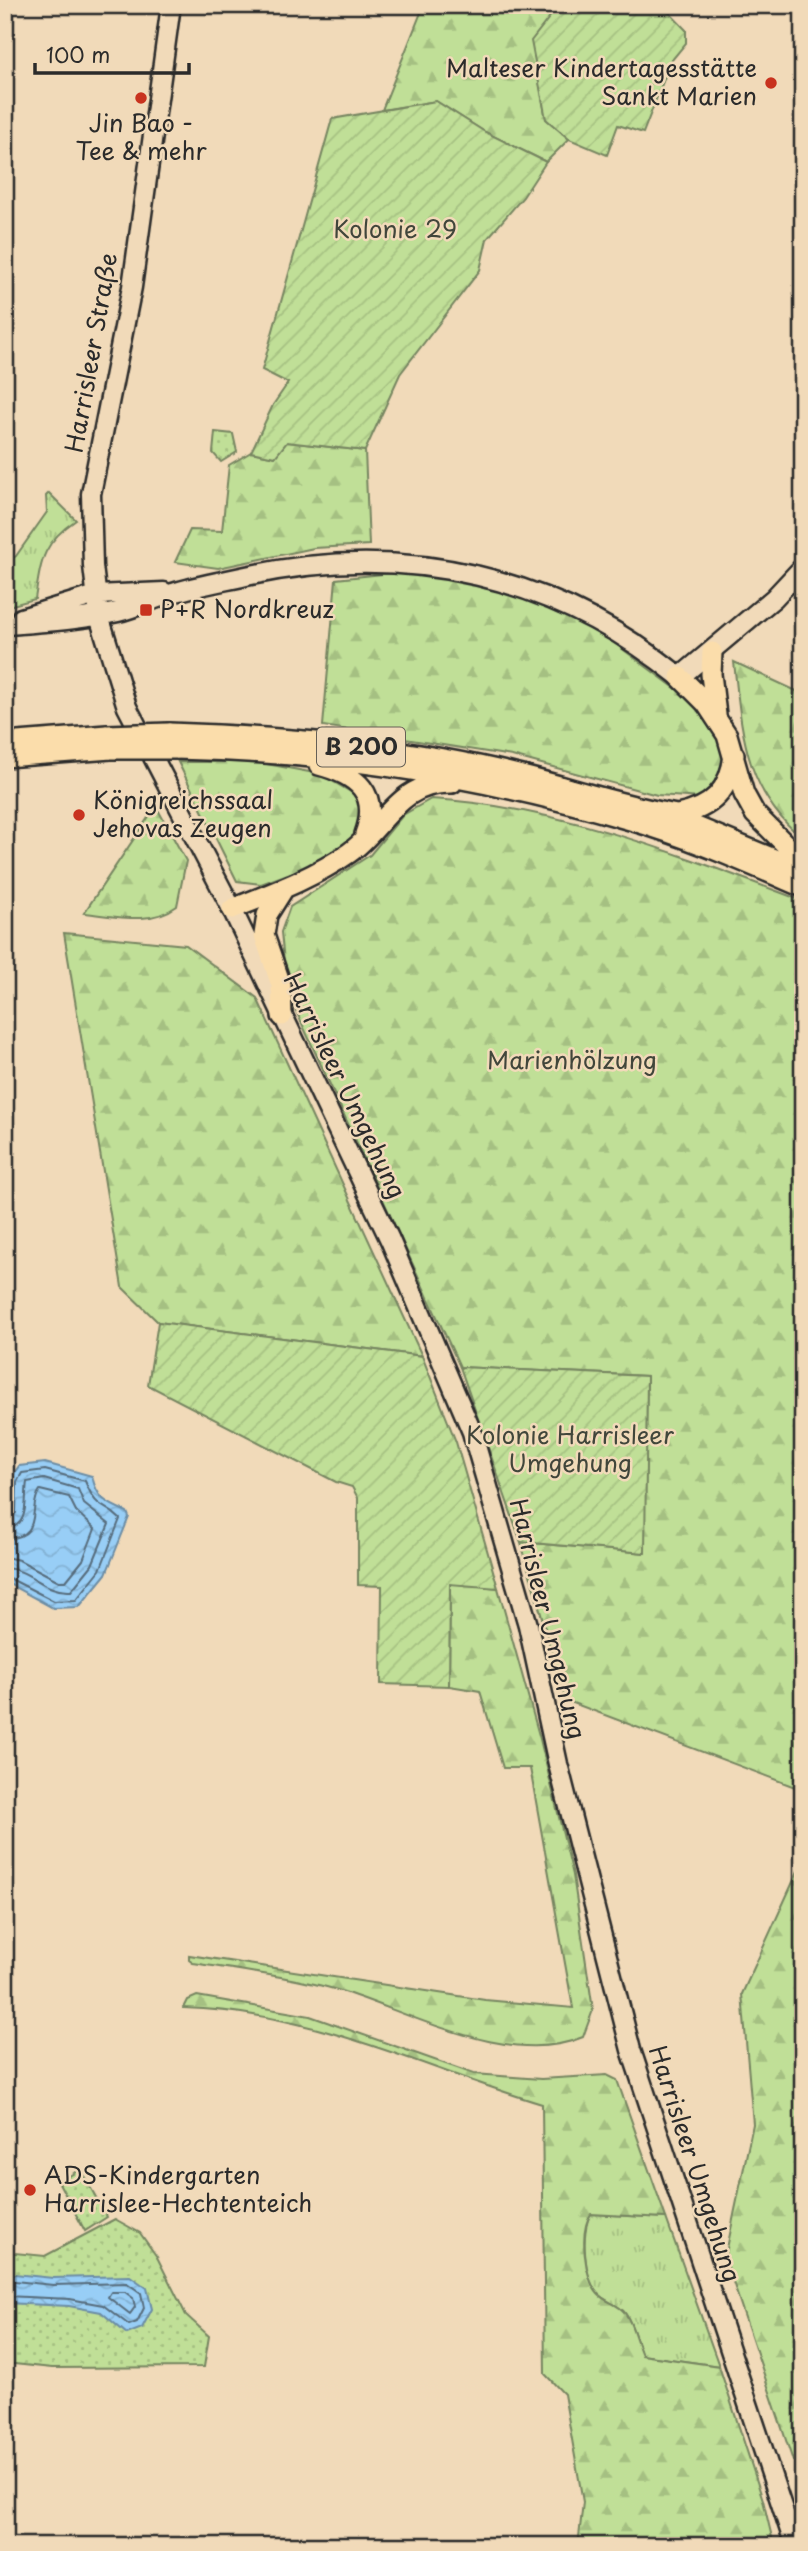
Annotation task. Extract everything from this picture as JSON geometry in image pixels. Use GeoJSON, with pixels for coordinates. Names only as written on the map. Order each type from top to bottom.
{"type":"FeatureCollection","features":[{"type":"Feature","properties":{"kind":"highway"},"geometry":{"type":"LineString","coordinates":[[712,652],[711,674],[716,716]]}},
{"type":"Feature","properties":{"kind":"highway"},"geometry":{"type":"LineString","coordinates":[[680,677],[716,716],[734,755],[744,794],[755,814],[803,862]]}},
{"type":"Feature","properties":{"kind":"highway","name":"B 200"},"geometry":{"type":"LineString","coordinates":[[5,743],[285,739],[417,755],[496,769],[659,812],[803,871]]}},
{"type":"Feature","properties":{"kind":"highway","name":"B 200"},"geometry":{"type":"LineString","coordinates":[[172,741],[375,764],[492,785],[631,820],[803,887]]}},
{"type":"Feature","properties":{"kind":"highway","name":"B 200"},"geometry":{"type":"LineString","coordinates":[[5,757],[109,742]]}},
{"type":"Feature","properties":{"kind":"highway"},"geometry":{"type":"LineString","coordinates":[[272,754],[347,775],[364,790],[371,803],[372,816],[363,838]]}},
{"type":"Feature","properties":{"kind":"highway"},"geometry":{"type":"LineString","coordinates":[[659,812],[677,815],[695,812],[712,803],[724,790],[732,773],[734,755]]}},
{"type":"Feature","properties":{"kind":"highway"},"geometry":{"type":"LineString","coordinates":[[232,909],[284,888],[351,851],[392,808],[416,789],[447,783],[492,785]]}},
{"type":"Feature","properties":{"kind":"highway"},"geometry":{"type":"LineString","coordinates":[[282,1016],[281,985],[268,954],[264,935],[267,915],[284,888]]}},
{"type":"Feature","properties":{"kind":"main road","name":"Harrisleer Straße"},"geometry":{"type":"LineString","coordinates":[[127,707],[99,616],[91,494],[132,287],[171,5]]}},
{"type":"Feature","properties":{"kind":"main road"},"geometry":{"type":"LineString","coordinates":[[6,625],[121,612],[173,593],[253,575],[323,565],[393,563],[462,572],[510,583],[589,616],[626,637],[680,677],[774,598],[803,568]]}},
{"type":"Feature","properties":{"kind":"main road"},"geometry":{"type":"LineString","coordinates":[[6,625],[35,612],[96,595],[173,593]]}},
{"type":"Feature","properties":{"kind":"main road","name":"Harrisleer Umgehung"},"geometry":{"type":"LineString","coordinates":[[127,707],[232,909],[390,1240],[472,1432],[528,1625],[558,1763],[631,2050],[795,2546]]}},
{"type":"Feature","properties":{"kind":"green space"},"geometry":{"type":"Polygon","coordinates":[[[424,5],[559,5],[532,41],[546,119],[569,139],[546,162],[485,132],[436,101],[382,110],[424,5]]]}},
{"type":"Feature","properties":{"kind":"green space"},"geometry":{"type":"Polygon","coordinates":[[[559,5],[662,5],[686,30],[686,43],[671,61],[643,133],[618,125],[607,155],[569,139],[546,119],[531,41],[559,5]]]}},
{"type":"Feature","properties":{"kind":"green space","name":"Kolonie 29"},"geometry":{"type":"Polygon","coordinates":[[[436,101],[485,132],[546,162],[523,197],[487,239],[480,270],[400,374],[365,451],[287,442],[275,457],[251,452],[273,405],[288,383],[262,370],[332,119],[436,101]]]}},
{"type":"Feature","properties":{"kind":"green space"},"geometry":{"type":"Polygon","coordinates":[[[215,432],[233,434],[237,452],[221,462],[213,453],[215,432]]]}},
{"type":"Feature","properties":{"kind":"green space"},"geometry":{"type":"Polygon","coordinates":[[[287,442],[365,451],[369,545],[314,548],[218,568],[175,562],[190,530],[222,531],[229,465],[251,452],[275,457],[287,442]]]}},
{"type":"Feature","properties":{"kind":"green space"},"geometry":{"type":"Polygon","coordinates":[[[49,493],[76,520],[56,537],[45,554],[35,599],[5,607],[5,563],[16,556],[47,512],[46,496],[49,493]]]}},
{"type":"Feature","properties":{"kind":"green space"},"geometry":{"type":"Polygon","coordinates":[[[420,570],[539,600],[613,642],[687,697],[721,739],[724,777],[702,798],[657,795],[512,756],[323,726],[336,579],[420,570]]]}},
{"type":"Feature","properties":{"kind":"green space"},"geometry":{"type":"Polygon","coordinates":[[[734,662],[803,694],[803,839],[768,801],[757,780],[744,736],[734,662]]]}},
{"type":"Feature","properties":{"kind":"green space"},"geometry":{"type":"Polygon","coordinates":[[[178,762],[256,762],[320,774],[361,798],[364,817],[352,842],[323,861],[261,884],[237,881],[178,762]]]}},
{"type":"Feature","properties":{"kind":"green space","name":"Marienhölzung"},"geometry":{"type":"Polygon","coordinates":[[[431,799],[479,804],[574,822],[667,851],[803,901],[803,1790],[565,1700],[521,1542],[644,1553],[647,1376],[460,1367],[287,991],[281,932],[290,907],[370,855],[403,815],[431,799]]]}},
{"type":"Feature","properties":{"kind":"green space"},"geometry":{"type":"Polygon","coordinates":[[[156,806],[186,861],[177,906],[156,916],[144,918],[84,913],[156,806]]]}},
{"type":"Feature","properties":{"kind":"green space"},"geometry":{"type":"Polygon","coordinates":[[[64,933],[186,945],[257,998],[422,1356],[158,1322],[122,1287],[64,933]]]}},
{"type":"Feature","properties":{"kind":"green space"},"geometry":{"type":"Polygon","coordinates":[[[158,1322],[422,1356],[456,1442],[498,1588],[450,1584],[449,1686],[381,1684],[382,1586],[358,1585],[358,1498],[352,1487],[336,1482],[148,1385],[158,1322]]]}},
{"type":"Feature","properties":{"kind":"green space","name":"Kolonie Harrisleer Umgehung"},"geometry":{"type":"Polygon","coordinates":[[[460,1367],[647,1376],[645,1553],[521,1542],[460,1367]]]}},
{"type":"Feature","properties":{"kind":"green space"},"geometry":{"type":"Polygon","coordinates":[[[450,1583],[498,1588],[540,1739],[573,1875],[593,2010],[583,2037],[555,2045],[524,2046],[493,2042],[461,2034],[323,1986],[193,1963],[189,1960],[189,1955],[485,2000],[573,2008],[530,1768],[503,1768],[480,1691],[449,1686],[450,1583]]]}},
{"type":"Feature","properties":{"kind":"green space"},"geometry":{"type":"Polygon","coordinates":[[[803,1860],[803,2462],[793,2461],[725,2258],[753,2124],[742,1994],[803,1860]]]}},
{"type":"Feature","properties":{"kind":"green space"},"geometry":{"type":"Polygon","coordinates":[[[197,1996],[310,2016],[474,2074],[541,2079],[607,2075],[617,2080],[666,2218],[591,2214],[587,2221],[584,2242],[589,2277],[598,2294],[625,2313],[642,2355],[719,2366],[763,2500],[774,2546],[578,2546],[583,2502],[564,2394],[545,2374],[542,2104],[322,2030],[277,2019],[184,2008],[188,2000],[197,1996]]]}},
{"type":"Feature","properties":{"kind":"green space"},"geometry":{"type":"Polygon","coordinates":[[[80,2169],[107,2217],[85,2231],[59,2183],[80,2169]]]}},
{"type":"Feature","properties":{"kind":"green space"},"geometry":{"type":"Polygon","coordinates":[[[591,2214],[666,2218],[719,2366],[641,2355],[633,2328],[625,2313],[598,2294],[589,2277],[585,2231],[591,2214]]]}},
{"type":"Feature","properties":{"kind":"green space"},"geometry":{"type":"Polygon","coordinates":[[[115,2219],[140,2233],[157,2257],[186,2315],[209,2336],[204,2367],[52,2368],[5,2363],[5,2252],[45,2256],[115,2219]]]}},
{"type":"Feature","properties":{"kind":"water"},"geometry":{"type":"Polygon","coordinates":[[[45,1463],[92,1476],[100,1495],[108,1503],[127,1512],[129,1517],[106,1574],[79,1607],[53,1608],[5,1582],[5,1517],[9,1511],[9,1480],[19,1466],[45,1463]]]}},
{"type":"Feature","properties":{"kind":"water"},"geometry":{"type":"Polygon","coordinates":[[[5,2273],[53,2278],[130,2276],[147,2288],[152,2309],[142,2328],[127,2334],[101,2312],[69,2306],[5,2303],[5,2273]]]}},
{"type":"Feature","properties":{"kind":"place","name":"Malteser Kindertagesstätte Sankt Marien"},"geometry":{"type":"Point","coordinates":[771,83]}},
{"type":"Feature","properties":{"kind":"place","name":"Jin Bao - Tee & mehr"},"geometry":{"type":"Point","coordinates":[141,98]}},
{"type":"Feature","properties":{"kind":"place","name":"P+R Nordkreuz"},"geometry":{"type":"Point","coordinates":[146,610]}},
{"type":"Feature","properties":{"kind":"place","name":"Königreichssaal Jehovas Zeugen"},"geometry":{"type":"Point","coordinates":[79,815]}},
{"type":"Feature","properties":{"kind":"place","name":"ADS-Kindergarten Harrislee-Hechtenteich"},"geometry":{"type":"Point","coordinates":[30,2190]}}]}
